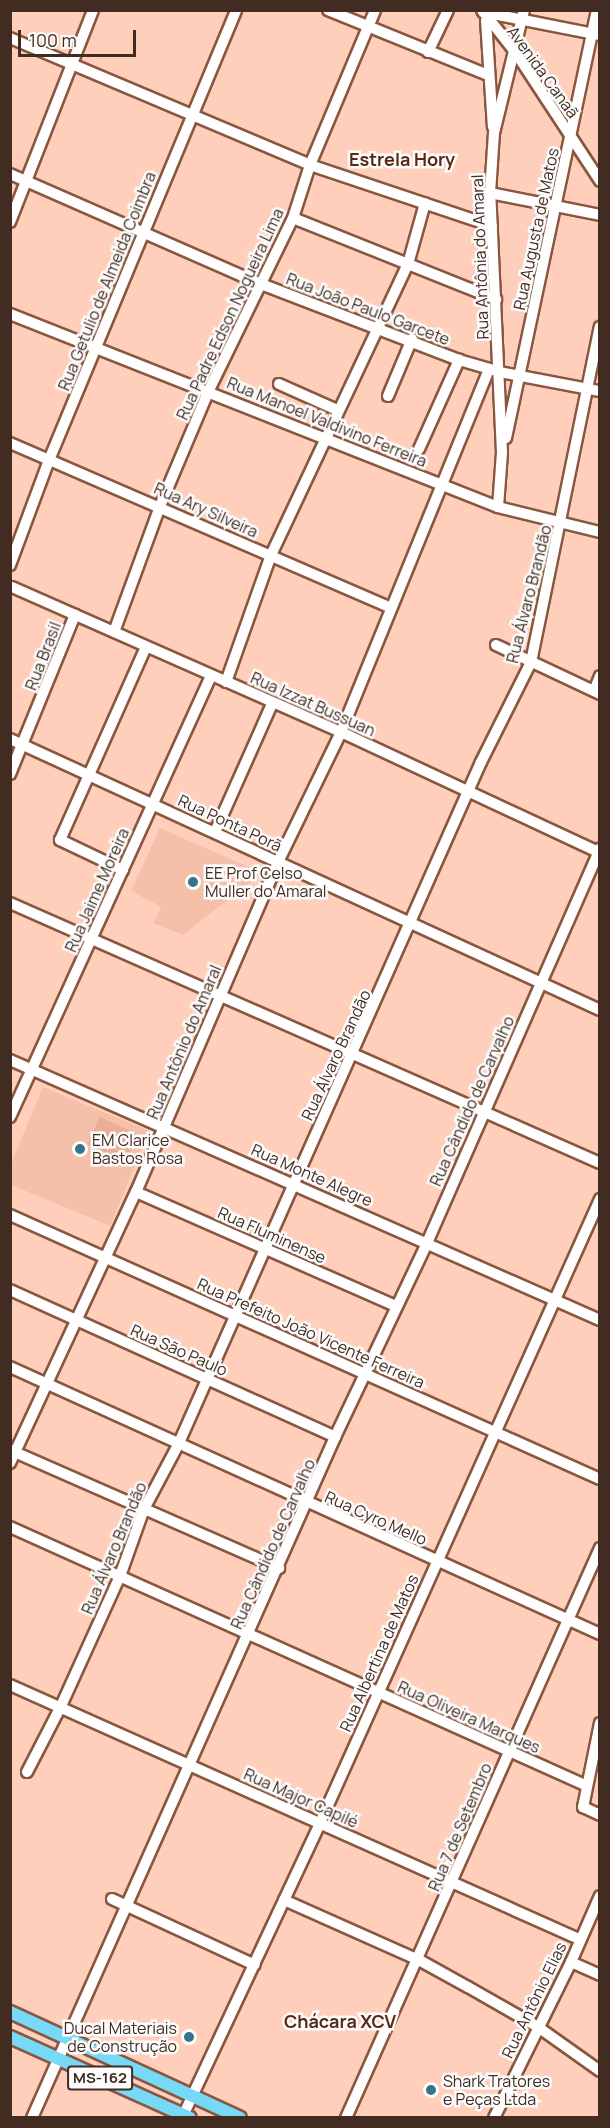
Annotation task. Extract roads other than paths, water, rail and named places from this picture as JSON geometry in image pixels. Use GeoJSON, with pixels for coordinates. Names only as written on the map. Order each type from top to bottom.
{"type":"FeatureCollection","features":[{"type":"Feature","properties":{"kind":"main road","name":"MS-162"},"geometry":{"type":"LineString","coordinates":[[10,2012],[240,2118]]}},
{"type":"Feature","properties":{"kind":"main road","name":"MS-162"},"geometry":{"type":"LineString","coordinates":[[10,2037],[186,2116]]}},
{"type":"Feature","properties":{"kind":"street"},"geometry":{"type":"LineString","coordinates":[[10,222],[28,181],[70,64],[93,10]]}},
{"type":"Feature","properties":{"kind":"street","name":"Rua Getulio de Almeida Coimbra"},"geometry":{"type":"LineString","coordinates":[[10,565],[49,460],[236,10]]}},
{"type":"Feature","properties":{"kind":"street"},"geometry":{"type":"LineString","coordinates":[[328,10],[488,75]]}},
{"type":"Feature","properties":{"kind":"street","name":"Rua Padre Edson Nogueira Lima"},"geometry":{"type":"LineString","coordinates":[[114,632],[160,506],[209,390],[293,218],[310,165],[375,10]]}},
{"type":"Feature","properties":{"kind":"street"},"geometry":{"type":"LineString","coordinates":[[428,52],[448,10]]}},
{"type":"Feature","properties":{"kind":"street","name":"Rua Augusta de Matos"},"geometry":{"type":"LineString","coordinates":[[502,453],[521,376],[570,135],[596,34],[597,10]]}},
{"type":"Feature","properties":{"kind":"street"},"geometry":{"type":"LineString","coordinates":[[494,133],[484,14],[523,16],[596,34]]}},
{"type":"Feature","properties":{"kind":"street","name":"Avenida Canaã"},"geometry":{"type":"LineString","coordinates":[[484,14],[516,53],[600,181]]}},
{"type":"Feature","properties":{"kind":"street","name":"Rua Antônia do Amaral"},"geometry":{"type":"LineString","coordinates":[[498,507],[502,453],[494,371],[496,299],[490,193],[494,133],[516,53],[523,16]]}},
{"type":"Feature","properties":{"kind":"street"},"geometry":{"type":"LineString","coordinates":[[10,38],[310,165],[492,226]]}},
{"type":"Feature","properties":{"kind":"street","name":"Rua João Paulo Garcete"},"geometry":{"type":"LineString","coordinates":[[10,174],[261,284],[412,339],[459,360],[494,371],[600,391]]}},
{"type":"Feature","properties":{"kind":"street"},"geometry":{"type":"LineString","coordinates":[[490,193],[600,215]]}},
{"type":"Feature","properties":{"kind":"street"},"geometry":{"type":"LineString","coordinates":[[226,682],[271,555],[376,326],[408,264],[425,203]]}},
{"type":"Feature","properties":{"kind":"street"},"geometry":{"type":"LineString","coordinates":[[293,218],[496,299]]}},
{"type":"Feature","properties":{"kind":"street","name":"Rua Manoel Valdivino Ferreira"},"geometry":{"type":"LineString","coordinates":[[10,314],[95,350],[209,390],[325,441],[498,507],[600,532]]}},
{"type":"Feature","properties":{"kind":"street","name":"Rua Álvaro Brandão"},"geometry":{"type":"LineString","coordinates":[[27,1772],[61,1706],[120,1576],[144,1509],[178,1444],[411,925],[468,792],[531,662],[562,524],[586,389],[600,327]]}},
{"type":"Feature","properties":{"kind":"street"},"geometry":{"type":"LineString","coordinates":[[388,396],[412,339]]}},
{"type":"Feature","properties":{"kind":"street"},"geometry":{"type":"LineString","coordinates":[[419,449],[459,360]]}},
{"type":"Feature","properties":{"kind":"street","name":"Rua Antônio do Amaral"},"geometry":{"type":"LineString","coordinates":[[12,1455],[136,1192],[278,862],[341,732],[389,607],[494,371]]}},
{"type":"Feature","properties":{"kind":"street"},"geometry":{"type":"LineString","coordinates":[[279,384],[337,410]]}},
{"type":"Feature","properties":{"kind":"street","name":"Rua Ary Silveira"},"geometry":{"type":"LineString","coordinates":[[10,443],[389,607]]}},
{"type":"Feature","properties":{"kind":"street","name":"Rua Izzat Bussuan"},"geometry":{"type":"LineString","coordinates":[[11,587],[341,732],[599,851]]}},
{"type":"Feature","properties":{"kind":"street","name":"Rua Brasil"},"geometry":{"type":"LineString","coordinates":[[10,774],[24,745],[75,615]]}},
{"type":"Feature","properties":{"kind":"street"},"geometry":{"type":"LineString","coordinates":[[496,645],[597,692],[600,676]]}},
{"type":"Feature","properties":{"kind":"street"},"geometry":{"type":"LineString","coordinates":[[123,870],[60,840],[146,647]]}},
{"type":"Feature","properties":{"kind":"street","name":"Rua Jaime Moreira"},"geometry":{"type":"LineString","coordinates":[[10,1117],[211,676]]}},
{"type":"Feature","properties":{"kind":"street"},"geometry":{"type":"LineString","coordinates":[[215,832],[273,702]]}},
{"type":"Feature","properties":{"kind":"street","name":"Rua Ponta Porã"},"geometry":{"type":"LineString","coordinates":[[10,739],[600,1010]]}},
{"type":"Feature","properties":{"kind":"street","name":"Rua Cândido de Carvalho"},"geometry":{"type":"LineString","coordinates":[[32,2118],[249,1636],[335,1437],[427,1243],[482,1111],[542,983],[599,851]]}},
{"type":"Feature","properties":{"kind":"street"},"geometry":{"type":"LineString","coordinates":[[10,903],[600,1163]]}},
{"type":"Feature","properties":{"kind":"street","name":"Rua Monte Alegre"},"geometry":{"type":"LineString","coordinates":[[10,1060],[294,1183],[600,1320]]}},
{"type":"Feature","properties":{"kind":"street","name":"Rua Fluminense"},"geometry":{"type":"LineString","coordinates":[[136,1192],[396,1306]]}},
{"type":"Feature","properties":{"kind":"street","name":"Rua Albertina de Matos"},"geometry":{"type":"LineString","coordinates":[[186,2116],[193,2096],[320,1823],[600,1199]]}},
{"type":"Feature","properties":{"kind":"street","name":"Rua Prefeito João Vicente Ferreira"},"geometry":{"type":"LineString","coordinates":[[10,1215],[600,1479]]}},
{"type":"Feature","properties":{"kind":"street","name":"Rua São Paulo"},"geometry":{"type":"LineString","coordinates":[[10,1290],[335,1437]]}},
{"type":"Feature","properties":{"kind":"street","name":"Rua Cyro Mello"},"geometry":{"type":"LineString","coordinates":[[10,1367],[307,1504],[600,1634]]}},
{"type":"Feature","properties":{"kind":"street"},"geometry":{"type":"LineString","coordinates":[[12,1455],[279,1568]]}},
{"type":"Feature","properties":{"kind":"street","name":"Rua Oliveira Marques"},"geometry":{"type":"LineString","coordinates":[[10,1527],[587,1786]]}},
{"type":"Feature","properties":{"kind":"street","name":"Rua 7 de Setembro"},"geometry":{"type":"LineString","coordinates":[[346,2118],[419,1960],[600,1548]]}},
{"type":"Feature","properties":{"kind":"street","name":"Rua Major Capilé"},"geometry":{"type":"LineString","coordinates":[[10,1684],[190,1763],[579,1940]]}},
{"type":"Feature","properties":{"kind":"street"},"geometry":{"type":"LineString","coordinates":[[600,1723],[583,1807],[600,1815]]}},
{"type":"Feature","properties":{"kind":"street","name":"Rua Antônio Elias"},"geometry":{"type":"LineString","coordinates":[[494,2118],[572,1962],[579,1940],[600,1896]]}},
{"type":"Feature","properties":{"kind":"street"},"geometry":{"type":"LineString","coordinates":[[112,1899],[255,1965]]}},
{"type":"Feature","properties":{"kind":"street"},"geometry":{"type":"LineString","coordinates":[[284,1900],[419,1960],[538,2027],[600,2071]]}},
{"type":"Feature","properties":{"kind":"street"},"geometry":{"type":"LineString","coordinates":[[572,1962],[600,1975]]}},
{"type":"Feature","properties":{"kind":"place","name":"EE Prof Celso Muller do Amaral"},"geometry":{"type":"Point","coordinates":[193,882]}},
{"type":"Feature","properties":{"kind":"place","name":"EM Clarice Bastos Rosa"},"geometry":{"type":"Point","coordinates":[80,1149]}},
{"type":"Feature","properties":{"kind":"place","name":"Ducal Materiais de Construção"},"geometry":{"type":"Point","coordinates":[189,2037]}},
{"type":"Feature","properties":{"kind":"place","name":"Shark Tratores e Peças Ltda"},"geometry":{"type":"Point","coordinates":[431,2090]}},
{"type":"Feature","properties":{"kind":"district","name":"Estrela Hory"},"geometry":{"type":"Point","coordinates":[402,159]}},
{"type":"Feature","properties":{"kind":"district","name":"Chácara XCV"},"geometry":{"type":"Point","coordinates":[340,2021]}}]}
